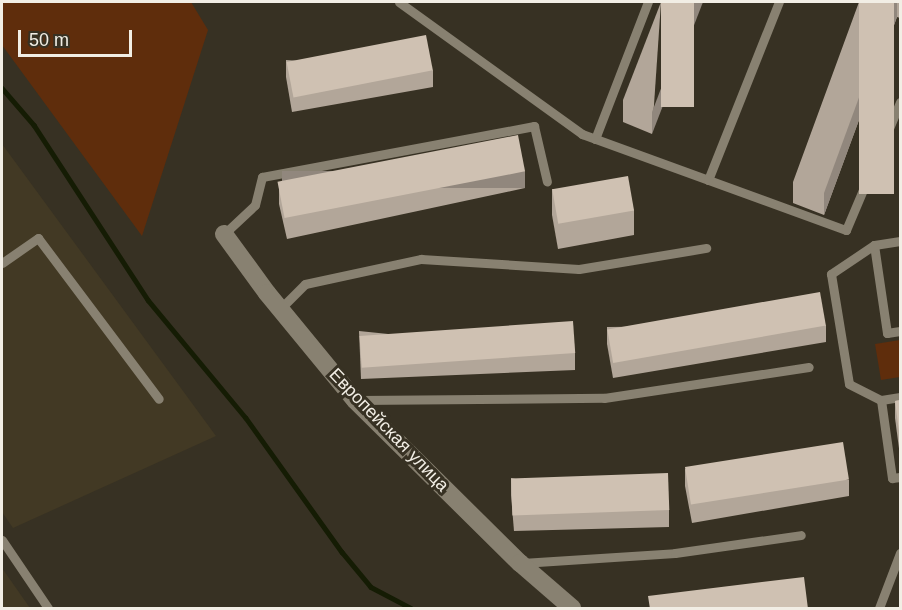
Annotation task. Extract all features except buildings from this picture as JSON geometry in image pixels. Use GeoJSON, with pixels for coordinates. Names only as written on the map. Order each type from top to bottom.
{"type":"FeatureCollection","features":[{"type":"Feature","properties":{"kind":"street","name":"Европейская улица"},"geometry":{"type":"LineString","coordinates":[[224,234],[280,309],[355,400],[520,563],[572,609]]}},
{"type":"Feature","properties":{"kind":"lane"},"geometry":{"type":"LineString","coordinates":[[399,2],[582,134],[846,230],[900,102]]}},
{"type":"Feature","properties":{"kind":"lane"},"geometry":{"type":"LineString","coordinates":[[595,139],[648,2]]}},
{"type":"Feature","properties":{"kind":"lane"},"geometry":{"type":"LineString","coordinates":[[708,180],[778,2]]}},
{"type":"Feature","properties":{"kind":"lane"},"geometry":{"type":"LineString","coordinates":[[224,234],[255,205],[262,177],[534,126],[547,182]]}},
{"type":"Feature","properties":{"kind":"lane"},"geometry":{"type":"LineString","coordinates":[[2,263],[38,238],[159,399]]}},
{"type":"Feature","properties":{"kind":"lane"},"geometry":{"type":"LineString","coordinates":[[900,241],[874,245],[831,274],[849,384],[881,400],[900,398]]}},
{"type":"Feature","properties":{"kind":"lane"},"geometry":{"type":"LineString","coordinates":[[874,245],[887,333],[900,331]]}},
{"type":"Feature","properties":{"kind":"lane"},"geometry":{"type":"LineString","coordinates":[[280,309],[305,284],[421,259],[579,269],[706,248]]}},
{"type":"Feature","properties":{"kind":"lane"},"geometry":{"type":"LineString","coordinates":[[355,400],[604,398],[809,367]]}},
{"type":"Feature","properties":{"kind":"lane"},"geometry":{"type":"LineString","coordinates":[[881,400],[892,478],[900,477]]}},
{"type":"Feature","properties":{"kind":"lane"},"geometry":{"type":"LineString","coordinates":[[520,563],[675,553],[801,535]]}},
{"type":"Feature","properties":{"kind":"lane"},"geometry":{"type":"LineString","coordinates":[[2,540],[48,609]]}},
{"type":"Feature","properties":{"kind":"lane"},"geometry":{"type":"LineString","coordinates":[[879,609],[900,553]]}},
{"type":"Feature","properties":{"kind":"shaded area"},"geometry":{"type":"Polygon","coordinates":[[[2,2],[191,2],[208,30],[142,236],[2,45],[2,2]]]}},
{"type":"Feature","properties":{"kind":"shaded area"},"geometry":{"type":"Polygon","coordinates":[[[2,144],[216,436],[13,528],[2,512],[2,144]]]}},
{"type":"Feature","properties":{"kind":"shaded area"},"geometry":{"type":"Polygon","coordinates":[[[900,340],[900,377],[881,380],[875,344],[900,340]]]}},
{"type":"Feature","properties":{"kind":"shaded area"},"geometry":{"type":"Polygon","coordinates":[[[2,568],[30,608],[2,608],[2,568]]]}},
{"type":"Feature","properties":{"kind":"waterway"},"geometry":{"type":"LineString","coordinates":[[2,88],[34,125],[148,300],[246,418],[342,552],[371,587],[411,608]]}}]}
